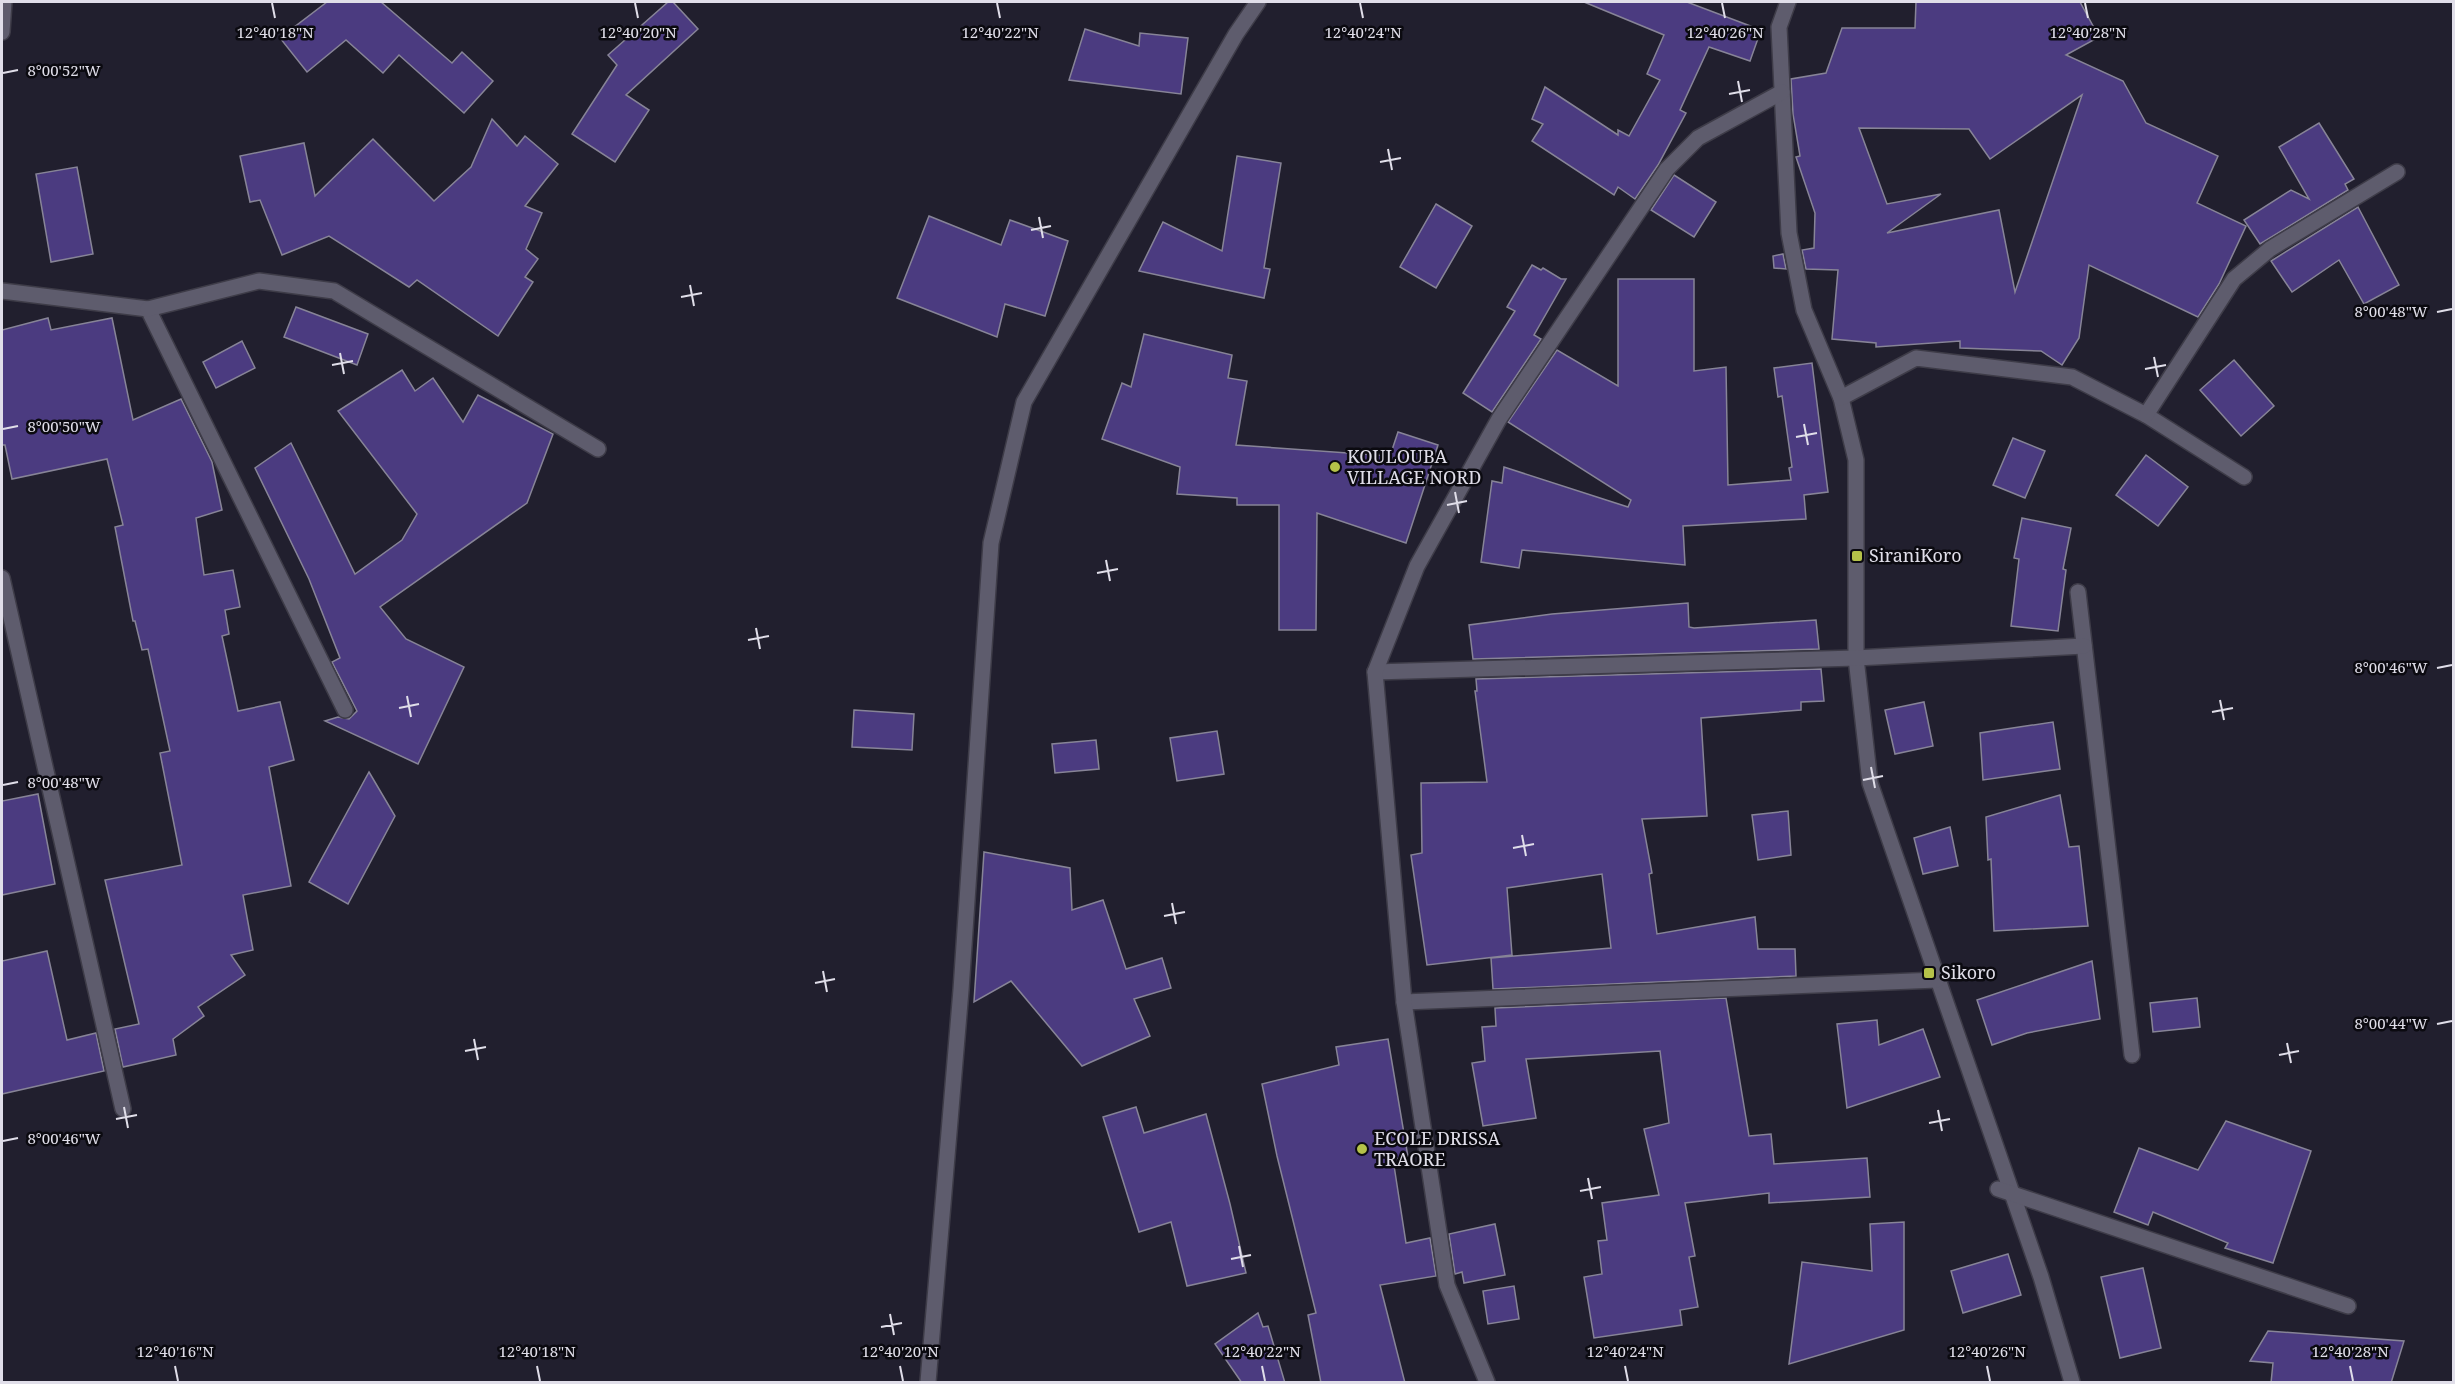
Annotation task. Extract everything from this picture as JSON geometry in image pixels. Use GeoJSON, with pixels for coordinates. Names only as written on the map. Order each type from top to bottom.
{"type":"FeatureCollection","features":[{"type":"Feature","properties":{"kind":"street"},"geometry":{"type":"LineString","coordinates":[[2,32],[4,2]]}},
{"type":"Feature","properties":{"kind":"street"},"geometry":{"type":"LineString","coordinates":[[928,1383],[962,978],[991,543],[1024,402],[1230,44],[1258,2]]}},
{"type":"Feature","properties":{"kind":"street"},"geometry":{"type":"LineString","coordinates":[[1788,2],[1779,27],[1789,232],[1804,310],[1841,398],[1856,460],[1856,658],[1870,783],[2005,1192],[2041,1277],[2072,1383]]}},
{"type":"Feature","properties":{"kind":"street"},"geometry":{"type":"LineString","coordinates":[[1487,1383],[1447,1285],[1404,1002],[1376,672],[1417,566],[1499,419],[1667,168],[1698,138],[1782,92]]}},
{"type":"Feature","properties":{"kind":"street"},"geometry":{"type":"LineString","coordinates":[[2146,415],[2234,279],[2270,249],[2397,171]]}},
{"type":"Feature","properties":{"kind":"street"},"geometry":{"type":"LineString","coordinates":[[2,291],[148,309],[259,281],[334,291],[598,449]]}},
{"type":"Feature","properties":{"kind":"street"},"geometry":{"type":"LineString","coordinates":[[148,309],[345,710]]}},
{"type":"Feature","properties":{"kind":"street"},"geometry":{"type":"LineString","coordinates":[[1841,398],[1916,358],[2073,377],[2146,415],[2244,477]]}},
{"type":"Feature","properties":{"kind":"street"},"geometry":{"type":"LineString","coordinates":[[2,578],[123,1109]]}},
{"type":"Feature","properties":{"kind":"street"},"geometry":{"type":"LineString","coordinates":[[2078,592],[2132,1055]]}},
{"type":"Feature","properties":{"kind":"street"},"geometry":{"type":"LineString","coordinates":[[1376,672],[1856,658],[2084,646]]}},
{"type":"Feature","properties":{"kind":"street"},"geometry":{"type":"LineString","coordinates":[[1404,1002],[1936,980]]}},
{"type":"Feature","properties":{"kind":"street"},"geometry":{"type":"LineString","coordinates":[[2005,1192],[2348,1306]]}},
{"type":"Feature","properties":{"kind":"building"},"geometry":{"type":"Polygon","coordinates":[[[327,2],[381,2],[452,63],[462,52],[493,81],[464,113],[399,55],[383,73],[346,40],[307,72],[280,38],[327,2]]]}},
{"type":"Feature","properties":{"kind":"building"},"geometry":{"type":"Polygon","coordinates":[[[668,2],[673,2],[698,29],[626,95],[649,110],[615,162],[572,134],[617,65],[608,55],[668,2]]]}},
{"type":"Feature","properties":{"kind":"building"},"geometry":{"type":"Polygon","coordinates":[[[1584,2],[1687,2],[1761,30],[1750,61],[1709,47],[1680,110],[1686,113],[1658,165],[1635,199],[1618,187],[1614,195],[1532,141],[1543,124],[1532,119],[1545,87],[1618,135],[1618,130],[1629,136],[1660,80],[1647,74],[1664,35],[1584,2]]]}},
{"type":"Feature","properties":{"kind":"building"},"geometry":{"type":"Polygon","coordinates":[[[1916,2],[2080,2],[2099,37],[2066,55],[2123,81],[2146,123],[2218,156],[2197,203],[2246,226],[2219,284],[2198,317],[2089,265],[2079,338],[2062,365],[2041,351],[1960,348],[1960,341],[1876,347],[1876,343],[1832,339],[1838,270],[1806,269],[1802,250],[1814,248],[1815,213],[1796,157],[1800,156],[1793,114],[1791,79],[1826,73],[1842,28],[1915,28],[1916,2]],[[2082,95],[1990,159],[1969,129],[1859,128],[1887,204],[1941,194],[1887,233],[1999,210],[2015,292],[2082,95]]]}},
{"type":"Feature","properties":{"kind":"building"},"geometry":{"type":"Polygon","coordinates":[[[1085,29],[1139,46],[1140,33],[1188,38],[1181,94],[1069,80],[1085,29]]]}},
{"type":"Feature","properties":{"kind":"building"},"geometry":{"type":"Polygon","coordinates":[[[492,119],[517,146],[525,136],[558,164],[525,206],[542,213],[526,249],[538,259],[525,277],[533,282],[498,336],[417,280],[409,287],[329,236],[282,255],[260,200],[250,202],[240,156],[304,143],[315,196],[373,139],[434,201],[471,167],[492,119]]]}},
{"type":"Feature","properties":{"kind":"building"},"geometry":{"type":"Polygon","coordinates":[[[2319,123],[2354,179],[2345,184],[2348,190],[2260,244],[2244,220],[2291,190],[2309,199],[2279,147],[2319,123]]]}},
{"type":"Feature","properties":{"kind":"building"},"geometry":{"type":"Polygon","coordinates":[[[1237,156],[1281,163],[1264,268],[1270,269],[1264,298],[1139,271],[1163,222],[1222,251],[1237,156]]]}},
{"type":"Feature","properties":{"kind":"building"},"geometry":{"type":"Polygon","coordinates":[[[77,167],[93,254],[51,262],[36,174],[77,167]]]}},
{"type":"Feature","properties":{"kind":"building"},"geometry":{"type":"Polygon","coordinates":[[[1674,175],[1716,202],[1694,237],[1651,210],[1674,175]]]}},
{"type":"Feature","properties":{"kind":"building"},"geometry":{"type":"Polygon","coordinates":[[[1436,204],[1472,226],[1436,288],[1400,267],[1436,204]]]}},
{"type":"Feature","properties":{"kind":"building"},"geometry":{"type":"Polygon","coordinates":[[[2358,207],[2399,285],[2364,304],[2339,260],[2292,292],[2271,261],[2358,207]]]}},
{"type":"Feature","properties":{"kind":"building"},"geometry":{"type":"Polygon","coordinates":[[[929,216],[1001,245],[1010,220],[1068,241],[1045,316],[1005,304],[997,337],[897,298],[929,216]]]}},
{"type":"Feature","properties":{"kind":"building"},"geometry":{"type":"Polygon","coordinates":[[[1783,254],[1786,269],[1774,268],[1773,256],[1783,254]]]}},
{"type":"Feature","properties":{"kind":"building"},"geometry":{"type":"Polygon","coordinates":[[[1532,265],[1541,270],[1543,268],[1561,279],[1566,279],[1534,335],[1541,339],[1492,412],[1463,393],[1515,311],[1507,307],[1532,265]]]}},
{"type":"Feature","properties":{"kind":"building"},"geometry":{"type":"Polygon","coordinates":[[[1618,279],[1694,279],[1694,371],[1726,367],[1728,485],[1791,480],[1789,468],[1792,467],[1782,396],[1778,397],[1774,368],[1812,363],[1828,492],[1804,495],[1806,519],[1683,526],[1685,565],[1522,550],[1519,568],[1481,562],[1492,481],[1502,483],[1504,467],[1628,507],[1631,500],[1508,422],[1557,350],[1618,386],[1618,279]]]}},
{"type":"Feature","properties":{"kind":"building"},"geometry":{"type":"Polygon","coordinates":[[[296,307],[368,334],[357,365],[284,337],[296,307]]]}},
{"type":"Feature","properties":{"kind":"building"},"geometry":{"type":"Polygon","coordinates":[[[48,318],[51,330],[112,318],[133,420],[181,399],[212,462],[222,510],[196,518],[204,575],[233,570],[240,607],[225,610],[229,634],[222,636],[238,711],[280,702],[294,760],[269,767],[291,886],[243,895],[253,950],[231,955],[245,975],[198,1007],[204,1016],[173,1039],[176,1055],[123,1067],[115,1029],[139,1024],[105,880],[182,865],[160,753],[170,751],[148,649],[142,650],[135,621],[133,621],[115,527],[123,525],[107,459],[12,479],[5,445],[2,445],[2,330],[48,318]]]}},
{"type":"Feature","properties":{"kind":"building"},"geometry":{"type":"Polygon","coordinates":[[[1144,334],[1232,355],[1228,378],[1247,381],[1236,445],[1390,456],[1398,432],[1438,445],[1406,543],[1317,513],[1316,630],[1279,630],[1279,505],[1237,505],[1237,498],[1177,494],[1180,467],[1102,439],[1122,383],[1131,387],[1144,334]]]}},
{"type":"Feature","properties":{"kind":"building"},"geometry":{"type":"Polygon","coordinates":[[[242,341],[255,368],[216,388],[203,362],[242,341]]]}},
{"type":"Feature","properties":{"kind":"building"},"geometry":{"type":"Polygon","coordinates":[[[2234,360],[2274,406],[2241,436],[2200,390],[2234,360]]]}},
{"type":"Feature","properties":{"kind":"building"},"geometry":{"type":"Polygon","coordinates":[[[402,370],[415,391],[433,378],[463,422],[478,395],[553,434],[527,503],[380,607],[406,639],[464,667],[418,764],[325,721],[338,717],[349,719],[357,711],[332,662],[340,658],[309,579],[255,468],[291,443],[355,574],[402,540],[417,514],[338,411],[402,370]]]}},
{"type":"Feature","properties":{"kind":"building"},"geometry":{"type":"Polygon","coordinates":[[[2013,438],[2045,451],[2025,498],[1993,485],[2013,438]]]}},
{"type":"Feature","properties":{"kind":"building"},"geometry":{"type":"Polygon","coordinates":[[[2146,455],[2188,487],[2158,526],[2116,495],[2146,455]]]}},
{"type":"Feature","properties":{"kind":"building"},"geometry":{"type":"Polygon","coordinates":[[[2022,518],[2071,528],[2063,569],[2066,570],[2058,631],[2011,626],[2019,559],[2014,558],[2022,518]]]}},
{"type":"Feature","properties":{"kind":"building"},"geometry":{"type":"Polygon","coordinates":[[[1688,603],[1689,627],[1694,628],[1816,620],[1819,649],[1473,659],[1469,625],[1552,614],[1688,603]]]}},
{"type":"Feature","properties":{"kind":"building"},"geometry":{"type":"Polygon","coordinates":[[[1821,669],[1824,701],[1801,702],[1801,710],[1701,718],[1707,816],[1642,819],[1652,873],[1649,874],[1657,934],[1755,917],[1758,949],[1795,949],[1796,976],[1493,989],[1491,958],[1611,948],[1602,874],[1507,888],[1512,955],[1427,965],[1411,855],[1422,853],[1421,783],[1487,782],[1475,691],[1477,691],[1476,679],[1821,669]]]}},
{"type":"Feature","properties":{"kind":"building"},"geometry":{"type":"Polygon","coordinates":[[[1924,702],[1933,746],[1895,754],[1885,710],[1924,702]]]}},
{"type":"Feature","properties":{"kind":"building"},"geometry":{"type":"Polygon","coordinates":[[[854,710],[914,714],[912,750],[852,747],[854,710]]]}},
{"type":"Feature","properties":{"kind":"building"},"geometry":{"type":"Polygon","coordinates":[[[2053,722],[2060,769],[1983,780],[1980,733],[2053,722]]]}},
{"type":"Feature","properties":{"kind":"building"},"geometry":{"type":"Polygon","coordinates":[[[1217,731],[1224,774],[1177,781],[1170,738],[1217,731]]]}},
{"type":"Feature","properties":{"kind":"building"},"geometry":{"type":"Polygon","coordinates":[[[1096,740],[1099,769],[1055,773],[1052,744],[1096,740]]]}},
{"type":"Feature","properties":{"kind":"building"},"geometry":{"type":"Polygon","coordinates":[[[369,772],[395,816],[348,904],[309,882],[369,772]]]}},
{"type":"Feature","properties":{"kind":"building"},"geometry":{"type":"Polygon","coordinates":[[[38,794],[55,884],[2,895],[2,801],[38,794]]]}},
{"type":"Feature","properties":{"kind":"building"},"geometry":{"type":"Polygon","coordinates":[[[2060,795],[2069,847],[2079,846],[2088,926],[1994,931],[1991,859],[1988,860],[1986,817],[2060,795]]]}},
{"type":"Feature","properties":{"kind":"building"},"geometry":{"type":"Polygon","coordinates":[[[1788,811],[1791,855],[1758,860],[1752,815],[1788,811]]]}},
{"type":"Feature","properties":{"kind":"building"},"geometry":{"type":"Polygon","coordinates":[[[1950,827],[1958,866],[1923,874],[1914,838],[1950,827]]]}},
{"type":"Feature","properties":{"kind":"building"},"geometry":{"type":"Polygon","coordinates":[[[984,852],[1070,868],[1072,910],[1103,900],[1126,969],[1162,958],[1171,988],[1134,999],[1150,1036],[1082,1066],[1011,981],[974,1002],[984,852]]]}},
{"type":"Feature","properties":{"kind":"building"},"geometry":{"type":"Polygon","coordinates":[[[47,951],[67,1040],[96,1033],[104,1071],[2,1094],[2,961],[47,951]]]}},
{"type":"Feature","properties":{"kind":"building"},"geometry":{"type":"Polygon","coordinates":[[[2092,961],[2100,1019],[2027,1033],[1992,1045],[1977,1000],[2092,961]]]}},
{"type":"Feature","properties":{"kind":"building"},"geometry":{"type":"Polygon","coordinates":[[[1726,998],[1749,1136],[1771,1134],[1774,1164],[1867,1158],[1870,1197],[1769,1203],[1769,1193],[1685,1203],[1695,1256],[1689,1257],[1698,1307],[1680,1310],[1682,1325],[1594,1338],[1584,1277],[1602,1274],[1598,1241],[1607,1240],[1602,1203],[1659,1195],[1644,1129],[1669,1123],[1660,1051],[1526,1059],[1536,1118],[1483,1126],[1472,1063],[1485,1061],[1482,1027],[1496,1026],[1495,1008],[1726,998]]]}},
{"type":"Feature","properties":{"kind":"building"},"geometry":{"type":"Polygon","coordinates":[[[2197,998],[2200,1027],[2153,1032],[2150,1003],[2197,998]]]}},
{"type":"Feature","properties":{"kind":"building"},"geometry":{"type":"Polygon","coordinates":[[[1877,1020],[1879,1045],[1923,1029],[1940,1077],[1847,1108],[1837,1024],[1877,1020]]]}},
{"type":"Feature","properties":{"kind":"building"},"geometry":{"type":"Polygon","coordinates":[[[1388,1039],[1408,1157],[1393,1159],[1406,1243],[1430,1238],[1436,1276],[1380,1285],[1405,1383],[1321,1383],[1308,1315],[1316,1313],[1277,1156],[1262,1084],[1339,1065],[1336,1047],[1388,1039]]]}},
{"type":"Feature","properties":{"kind":"building"},"geometry":{"type":"Polygon","coordinates":[[[1136,1107],[1144,1133],[1206,1114],[1246,1273],[1187,1286],[1171,1222],[1139,1232],[1103,1117],[1136,1107]]]}},
{"type":"Feature","properties":{"kind":"building"},"geometry":{"type":"Polygon","coordinates":[[[2226,1121],[2311,1151],[2273,1263],[2225,1248],[2228,1243],[2153,1212],[2148,1225],[2114,1212],[2139,1148],[2198,1170],[2226,1121]]]}},
{"type":"Feature","properties":{"kind":"building"},"geometry":{"type":"Polygon","coordinates":[[[1904,1222],[1904,1330],[1789,1364],[1802,1262],[1872,1271],[1870,1224],[1904,1222]]]}},
{"type":"Feature","properties":{"kind":"building"},"geometry":{"type":"Polygon","coordinates":[[[1495,1224],[1505,1275],[1464,1283],[1462,1272],[1455,1274],[1449,1234],[1495,1224]]]}},
{"type":"Feature","properties":{"kind":"building"},"geometry":{"type":"Polygon","coordinates":[[[2008,1254],[2021,1295],[1963,1313],[1951,1271],[2008,1254]]]}},
{"type":"Feature","properties":{"kind":"building"},"geometry":{"type":"Polygon","coordinates":[[[2143,1268],[2161,1348],[2120,1358],[2101,1277],[2143,1268]]]}},
{"type":"Feature","properties":{"kind":"building"},"geometry":{"type":"Polygon","coordinates":[[[1514,1286],[1519,1319],[1488,1324],[1483,1291],[1514,1286]]]}},
{"type":"Feature","properties":{"kind":"building"},"geometry":{"type":"Polygon","coordinates":[[[1258,1313],[1263,1327],[1268,1326],[1285,1383],[1242,1383],[1215,1344],[1258,1313]]]}},
{"type":"Feature","properties":{"kind":"building"},"geometry":{"type":"Polygon","coordinates":[[[2268,1331],[2404,1341],[2391,1383],[2271,1383],[2273,1363],[2250,1361],[2268,1331]]]}},
{"type":"Feature","properties":{"kind":"place","name":"KOULOUBA VILLAGE NORD"},"geometry":{"type":"Point","coordinates":[1335,467]}},
{"type":"Feature","properties":{"kind":"place","name":"SiraniKoro"},"geometry":{"type":"Point","coordinates":[1857,556]}},
{"type":"Feature","properties":{"kind":"place","name":"Sikoro"},"geometry":{"type":"Point","coordinates":[1929,973]}},
{"type":"Feature","properties":{"kind":"place","name":"ECOLE DRISSA TRAORE"},"geometry":{"type":"Point","coordinates":[1362,1149]}}]}
